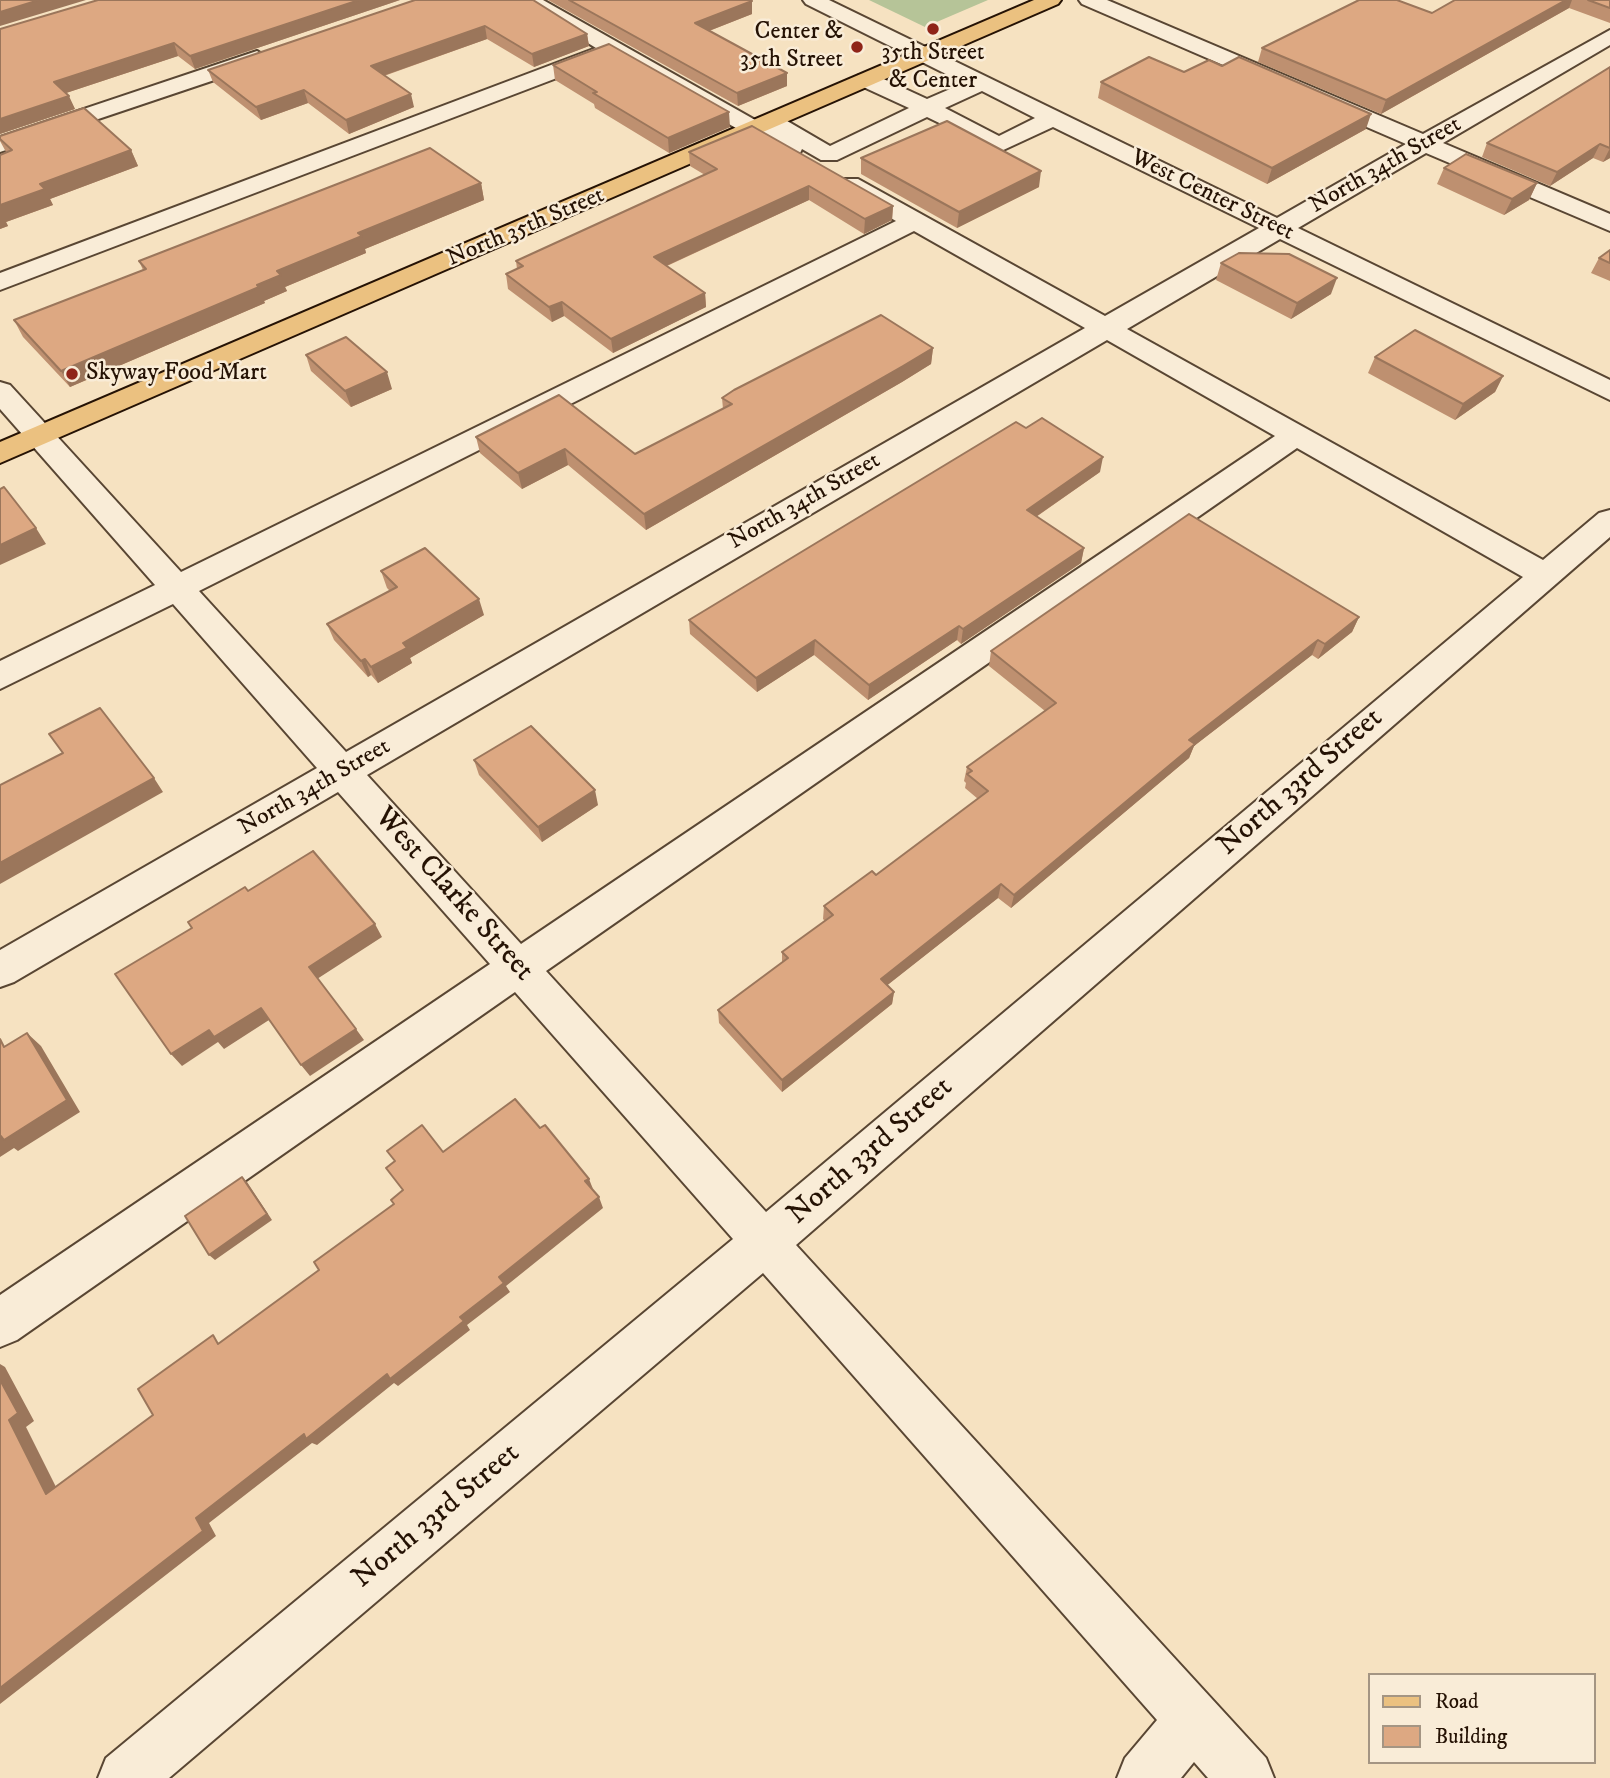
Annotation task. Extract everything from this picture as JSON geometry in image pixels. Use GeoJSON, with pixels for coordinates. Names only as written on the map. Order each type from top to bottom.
{"type":"FeatureCollection","features":[{"type":"Feature","properties":{"kind":"main road","name":"North 35th Street"},"geometry":{"type":"LineString","coordinates":[[0,453],[1051,0]]}},
{"type":"Feature","properties":{"kind":"street"},"geometry":{"type":"LineString","coordinates":[[528,0],[612,48],[763,126],[830,155],[982,83]]}},
{"type":"Feature","properties":{"kind":"street","name":"West Center Street"},"geometry":{"type":"LineString","coordinates":[[813,0],[1610,391]]}},
{"type":"Feature","properties":{"kind":"street"},"geometry":{"type":"LineString","coordinates":[[1089,0],[1610,223]]}},
{"type":"Feature","properties":{"kind":"street","name":"North 34th Street"},"geometry":{"type":"LineString","coordinates":[[0,970],[1610,36]]}},
{"type":"Feature","properties":{"kind":"street"},"geometry":{"type":"LineString","coordinates":[[0,282],[612,48]]}},
{"type":"Feature","properties":{"kind":"street"},"geometry":{"type":"LineString","coordinates":[[1235,62],[1258,51]]}},
{"type":"Feature","properties":{"kind":"street"},"geometry":{"type":"LineString","coordinates":[[0,145],[273,53]]}},
{"type":"Feature","properties":{"kind":"street"},"geometry":{"type":"LineString","coordinates":[[867,80],[999,145],[1053,118]]}},
{"type":"Feature","properties":{"kind":"street"},"geometry":{"type":"LineString","coordinates":[[763,126],[915,221],[1545,575]]}},
{"type":"Feature","properties":{"kind":"street"},"geometry":{"type":"LineString","coordinates":[[0,676],[915,221]]}},
{"type":"Feature","properties":{"kind":"street","name":"West Clarke Street"},"geometry":{"type":"LineString","coordinates":[[0,391],[1246,1778]]}},
{"type":"Feature","properties":{"kind":"street"},"geometry":{"type":"LineString","coordinates":[[0,1323],[1296,435]]}},
{"type":"Feature","properties":{"kind":"street","name":"North 33rd Street"},"geometry":{"type":"LineString","coordinates":[[126,1778],[764,1243],[1610,520]]}},
{"type":"Feature","properties":{"kind":"street"},"geometry":{"type":"LineString","coordinates":[[1145,1778],[1193,1719]]}},
{"type":"Feature","properties":{"kind":"green space"},"geometry":{"type":"Polygon","coordinates":[[[869,0],[988,0],[925,27],[869,0]]]}},
{"type":"Feature","properties":{"kind":"building"},"geometry":{"type":"Polygon","coordinates":[[[0,0],[39,0],[0,12],[0,0]]]}},
{"type":"Feature","properties":{"kind":"building"},"geometry":{"type":"Polygon","coordinates":[[[98,0],[359,0],[190,56],[174,43],[54,82],[69,96],[0,119],[0,29],[98,0]]]}},
{"type":"Feature","properties":{"kind":"building"},"geometry":{"type":"Polygon","coordinates":[[[415,0],[533,0],[587,34],[532,54],[485,26],[371,66],[411,94],[346,120],[304,90],[256,107],[208,70],[415,0]]]}},
{"type":"Feature","properties":{"kind":"building"},"geometry":{"type":"Polygon","coordinates":[[[569,0],[752,1],[695,23],[787,73],[737,93],[569,0]]]}},
{"type":"Feature","properties":{"kind":"building"},"geometry":{"type":"Polygon","coordinates":[[[1359,0],[1397,0],[1432,13],[1455,0],[1566,0],[1386,100],[1262,48],[1359,0]]]}},
{"type":"Feature","properties":{"kind":"building"},"geometry":{"type":"Polygon","coordinates":[[[1588,0],[1610,0],[1610,8],[1588,0]]]}},
{"type":"Feature","properties":{"kind":"building"},"geometry":{"type":"Polygon","coordinates":[[[609,44],[729,112],[668,138],[593,93],[597,92],[553,65],[609,44]]]}},
{"type":"Feature","properties":{"kind":"building"},"geometry":{"type":"Polygon","coordinates":[[[1149,57],[1184,72],[1209,60],[1222,66],[1239,57],[1371,114],[1272,168],[1101,82],[1149,57]]]}},
{"type":"Feature","properties":{"kind":"building"},"geometry":{"type":"Polygon","coordinates":[[[1610,67],[1610,148],[1600,144],[1557,172],[1487,143],[1610,67]]]}},
{"type":"Feature","properties":{"kind":"building"},"geometry":{"type":"Polygon","coordinates":[[[84,108],[131,150],[40,184],[45,189],[0,205],[0,155],[12,150],[0,136],[84,108]]]}},
{"type":"Feature","properties":{"kind":"building"},"geometry":{"type":"Polygon","coordinates":[[[947,121],[1041,171],[959,212],[861,158],[947,121]]]}},
{"type":"Feature","properties":{"kind":"building"},"geometry":{"type":"Polygon","coordinates":[[[752,126],[893,206],[865,219],[809,186],[654,257],[705,293],[611,339],[562,302],[549,307],[506,274],[523,266],[516,261],[717,169],[689,152],[752,126]]]}},
{"type":"Feature","properties":{"kind":"building"},"geometry":{"type":"Polygon","coordinates":[[[430,148],[481,183],[358,233],[362,236],[277,271],[281,275],[257,285],[259,287],[61,371],[14,320],[146,269],[139,261],[430,148]]]}},
{"type":"Feature","properties":{"kind":"building"},"geometry":{"type":"Polygon","coordinates":[[[1466,154],[1537,183],[1512,199],[1444,168],[1466,154]]]}},
{"type":"Feature","properties":{"kind":"building"},"geometry":{"type":"Polygon","coordinates":[[[1610,250],[1610,263],[1599,258],[1610,250]]]}},
{"type":"Feature","properties":{"kind":"building"},"geometry":{"type":"Polygon","coordinates":[[[1239,253],[1289,254],[1337,278],[1297,303],[1221,263],[1239,253]]]}},
{"type":"Feature","properties":{"kind":"building"},"geometry":{"type":"Polygon","coordinates":[[[881,315],[933,348],[644,514],[565,449],[518,473],[476,437],[559,395],[635,454],[732,404],[722,398],[734,390],[881,315]]]}},
{"type":"Feature","properties":{"kind":"building"},"geometry":{"type":"Polygon","coordinates":[[[1415,330],[1503,376],[1463,404],[1375,357],[1415,330]]]}},
{"type":"Feature","properties":{"kind":"building"},"geometry":{"type":"Polygon","coordinates":[[[346,337],[387,372],[345,391],[306,355],[346,337]]]}},
{"type":"Feature","properties":{"kind":"building"},"geometry":{"type":"Polygon","coordinates":[[[1042,418],[1103,457],[1027,510],[1084,548],[963,629],[959,626],[869,685],[815,640],[756,678],[689,620],[1016,422],[1026,428],[1042,418]]]}},
{"type":"Feature","properties":{"kind":"building"},"geometry":{"type":"Polygon","coordinates":[[[4,487],[36,528],[0,545],[0,489],[4,487]]]}},
{"type":"Feature","properties":{"kind":"building"},"geometry":{"type":"Polygon","coordinates":[[[1189,514],[1359,617],[1325,644],[1318,640],[1189,740],[1195,744],[1014,895],[1001,884],[881,979],[894,992],[782,1080],[718,1010],[788,958],[782,952],[833,915],[824,906],[872,871],[876,875],[988,791],[967,774],[972,771],[967,767],[1056,703],[991,651],[1189,514]]]}},
{"type":"Feature","properties":{"kind":"building"},"geometry":{"type":"Polygon","coordinates":[[[425,548],[479,599],[403,643],[407,648],[371,667],[365,659],[361,661],[327,624],[397,587],[381,571],[425,548]]]}},
{"type":"Feature","properties":{"kind":"building"},"geometry":{"type":"Polygon","coordinates":[[[100,708],[154,778],[0,863],[0,785],[63,753],[49,734],[100,708]]]}},
{"type":"Feature","properties":{"kind":"building"},"geometry":{"type":"Polygon","coordinates":[[[531,726],[595,790],[538,827],[474,760],[531,726]]]}},
{"type":"Feature","properties":{"kind":"building"},"geometry":{"type":"Polygon","coordinates":[[[313,851],[375,924],[309,967],[356,1029],[301,1065],[261,1008],[214,1037],[209,1030],[171,1054],[115,974],[192,928],[188,922],[245,887],[248,891],[313,851]]]}},
{"type":"Feature","properties":{"kind":"building"},"geometry":{"type":"Polygon","coordinates":[[[27,1033],[67,1100],[4,1140],[0,1137],[0,1039],[4,1047],[27,1033]]]}},
{"type":"Feature","properties":{"kind":"building"},"geometry":{"type":"Polygon","coordinates":[[[515,1099],[540,1128],[545,1125],[589,1179],[585,1181],[599,1197],[499,1277],[504,1283],[460,1317],[464,1321],[390,1379],[387,1374],[306,1439],[304,1434],[196,1518],[203,1531],[0,1688],[0,1380],[18,1413],[9,1420],[46,1494],[153,1415],[138,1389],[213,1335],[218,1344],[319,1270],[314,1262],[394,1204],[391,1200],[403,1190],[386,1168],[395,1161],[387,1151],[422,1125],[443,1152],[515,1099]]]}},
{"type":"Feature","properties":{"kind":"building"},"geometry":{"type":"Polygon","coordinates":[[[242,1177],[267,1214],[209,1255],[185,1216],[242,1177]]]}},
{"type":"Feature","properties":{"kind":"place","name":"35th Street & Center"},"geometry":{"type":"Point","coordinates":[933,29]}},
{"type":"Feature","properties":{"kind":"place","name":"Center & 35th Street"},"geometry":{"type":"Point","coordinates":[857,47]}},
{"type":"Feature","properties":{"kind":"place","name":"Skyway Food Mart"},"geometry":{"type":"Point","coordinates":[72,374]}}]}
